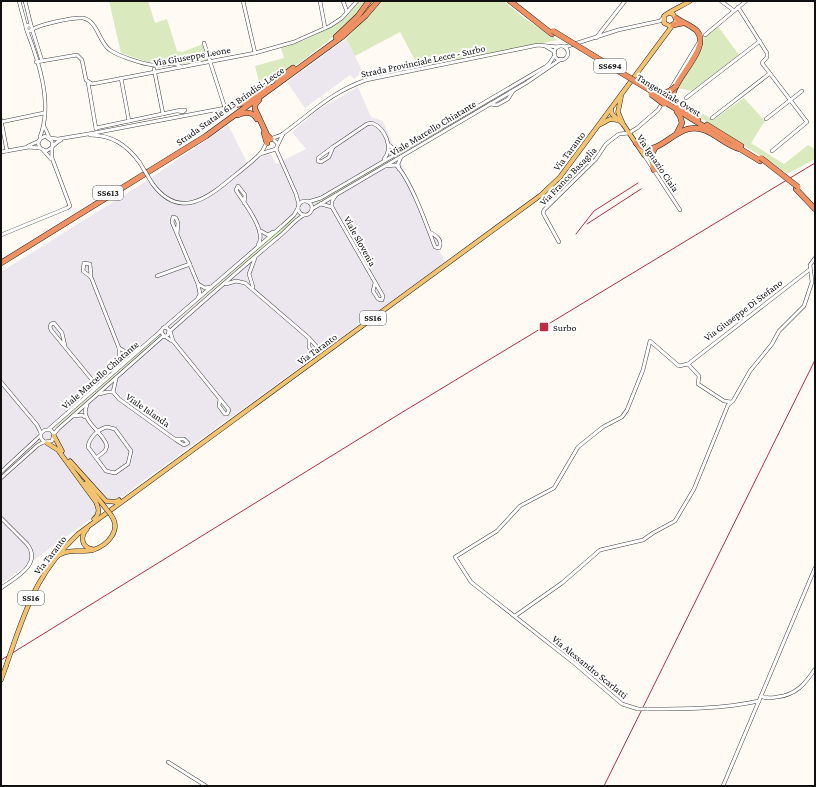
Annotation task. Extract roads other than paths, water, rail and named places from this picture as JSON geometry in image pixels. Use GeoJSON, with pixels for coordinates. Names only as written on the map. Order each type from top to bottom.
{"type":"FeatureCollection","features":[{"type":"Feature","properties":{"kind":"highway"},"geometry":{"type":"LineString","coordinates":[[336,37],[358,16],[369,1]]}},
{"type":"Feature","properties":{"kind":"highway","name":"Strada Statale 613 Brindisi-Lecce"},"geometry":{"type":"LineString","coordinates":[[1,259],[204,134],[336,37],[351,25],[374,1]]}},
{"type":"Feature","properties":{"kind":"highway","name":"Strada Statale 613 Brindisi-Lecce"},"geometry":{"type":"LineString","coordinates":[[1,263],[219,127],[342,36],[365,16],[379,1]]}},
{"type":"Feature","properties":{"kind":"highway","name":"Tangenziale Ovest"},"geometry":{"type":"LineString","coordinates":[[509,1],[526,15],[552,32],[651,94],[698,120],[760,159],[797,188],[815,205]]}},
{"type":"Feature","properties":{"kind":"highway","name":"Tangenziale Ovest"},"geometry":{"type":"LineString","coordinates":[[515,1],[552,32],[635,81],[665,102],[740,149],[760,159]]}},
{"type":"Feature","properties":{"kind":"highway"},"geometry":{"type":"LineString","coordinates":[[676,18],[692,27],[699,34],[701,44],[676,86],[673,94],[675,102],[698,120]]}},
{"type":"Feature","properties":{"kind":"highway"},"geometry":{"type":"LineString","coordinates":[[672,25],[684,22]]}},
{"type":"Feature","properties":{"kind":"highway"},"geometry":{"type":"LineString","coordinates":[[269,141],[255,106],[257,101],[282,81]]}},
{"type":"Feature","properties":{"kind":"highway"},"geometry":{"type":"LineString","coordinates":[[635,81],[659,93],[668,92],[676,86]]}},
{"type":"Feature","properties":{"kind":"highway"},"geometry":{"type":"LineString","coordinates":[[225,108],[243,103],[269,86]]}},
{"type":"Feature","properties":{"kind":"highway"},"geometry":{"type":"LineString","coordinates":[[665,102],[679,114],[682,120],[681,128],[673,136]]}},
{"type":"Feature","properties":{"kind":"highway"},"geometry":{"type":"LineString","coordinates":[[219,127],[241,114],[250,113],[255,115],[269,141]]}},
{"type":"Feature","properties":{"kind":"highway"},"geometry":{"type":"LineString","coordinates":[[644,155],[673,136],[688,129],[701,129],[740,149]]}},
{"type":"Feature","properties":{"kind":"highway"},"geometry":{"type":"LineString","coordinates":[[636,143],[642,148],[653,150]]}},
{"type":"Feature","properties":{"kind":"highway"},"geometry":{"type":"LineString","coordinates":[[653,150],[651,161],[654,170]]}},
{"type":"Feature","properties":{"kind":"highway","name":"Tangenziale Ovest"},"geometry":{"type":"LineString","coordinates":[[797,188],[815,209]]}},
{"type":"Feature","properties":{"kind":"main road"},"geometry":{"type":"LineString","coordinates":[[663,18],[690,1]]}},
{"type":"Feature","properties":{"kind":"main road","name":"Via Taranto"},"geometry":{"type":"LineString","coordinates":[[1,680],[33,592],[40,578],[55,557],[78,534],[542,195],[560,177],[662,40],[676,18],[680,7]]}},
{"type":"Feature","properties":{"kind":"main road"},"geometry":{"type":"LineString","coordinates":[[669,13],[676,18]]}},
{"type":"Feature","properties":{"kind":"main road","name":"Via Taranto"},"geometry":{"type":"LineString","coordinates":[[662,40],[666,32],[663,18]]}},
{"type":"Feature","properties":{"kind":"main road"},"geometry":{"type":"LineString","coordinates":[[665,24],[672,25]]}},
{"type":"Feature","properties":{"kind":"main road"},"geometry":{"type":"LineString","coordinates":[[611,109],[618,112],[622,93]]}},
{"type":"Feature","properties":{"kind":"main road","name":"Via Ignazio Ciaia"},"geometry":{"type":"LineString","coordinates":[[611,109],[612,114],[623,124]]}},
{"type":"Feature","properties":{"kind":"main road","name":"Via Ignazio Ciaia"},"geometry":{"type":"LineString","coordinates":[[618,112],[629,134],[644,155]]}},
{"type":"Feature","properties":{"kind":"main road"},"geometry":{"type":"LineString","coordinates":[[596,128],[607,120],[619,121]]}},
{"type":"Feature","properties":{"kind":"main road"},"geometry":{"type":"LineString","coordinates":[[54,435],[60,448],[96,502],[99,509],[95,518],[78,534]]}},
{"type":"Feature","properties":{"kind":"main road"},"geometry":{"type":"LineString","coordinates":[[45,443],[58,450],[72,466],[111,515],[115,527],[113,535],[108,541],[94,549],[64,552],[55,557]]}},
{"type":"Feature","properties":{"kind":"main road"},"geometry":{"type":"LineString","coordinates":[[72,466],[106,500],[119,501],[134,492]]}},
{"type":"Feature","properties":{"kind":"main road"},"geometry":{"type":"LineString","coordinates":[[93,522],[84,531],[82,540],[88,548],[94,549]]}},
{"type":"Feature","properties":{"kind":"street"},"geometry":{"type":"LineString","coordinates":[[18,1],[42,82],[44,112],[39,140],[41,149],[53,162]]}},
{"type":"Feature","properties":{"kind":"street"},"geometry":{"type":"LineString","coordinates":[[25,1],[42,61]]}},
{"type":"Feature","properties":{"kind":"street"},"geometry":{"type":"LineString","coordinates":[[243,1],[255,53]]}},
{"type":"Feature","properties":{"kind":"street"},"geometry":{"type":"LineString","coordinates":[[320,1],[325,28]]}},
{"type":"Feature","properties":{"kind":"street"},"geometry":{"type":"LineString","coordinates":[[344,1],[347,12]]}},
{"type":"Feature","properties":{"kind":"street","name":"Via Giuseppe Leone"},"geometry":{"type":"LineString","coordinates":[[88,82],[92,84],[180,66],[255,53],[294,42],[325,28],[347,12],[357,1]]}},
{"type":"Feature","properties":{"kind":"street"},"geometry":{"type":"LineString","coordinates":[[596,38],[625,1]]}},
{"type":"Feature","properties":{"kind":"street"},"geometry":{"type":"LineString","coordinates":[[721,1],[733,10]]}},
{"type":"Feature","properties":{"kind":"street"},"geometry":{"type":"LineString","coordinates":[[728,6],[731,1]]}},
{"type":"Feature","properties":{"kind":"street"},"geometry":{"type":"LineString","coordinates":[[705,35],[733,10],[746,1]]}},
{"type":"Feature","properties":{"kind":"street"},"geometry":{"type":"LineString","coordinates":[[738,7],[768,55],[762,64],[807,122],[772,151]]}},
{"type":"Feature","properties":{"kind":"street"},"geometry":{"type":"LineString","coordinates":[[22,14],[32,27],[31,44]]}},
{"type":"Feature","properties":{"kind":"street"},"geometry":{"type":"LineString","coordinates":[[27,29],[76,18],[85,19],[91,23],[108,49],[154,66],[174,63],[180,66]]}},
{"type":"Feature","properties":{"kind":"street"},"geometry":{"type":"LineString","coordinates":[[558,47],[565,47],[654,22],[663,18]]}},
{"type":"Feature","properties":{"kind":"street"},"geometry":{"type":"LineString","coordinates":[[654,22],[665,24]]}},
{"type":"Feature","properties":{"kind":"street"},"geometry":{"type":"LineString","coordinates":[[27,29],[32,27]]}},
{"type":"Feature","properties":{"kind":"street"},"geometry":{"type":"LineString","coordinates":[[603,29],[604,33],[608,34]]}},
{"type":"Feature","properties":{"kind":"street"},"geometry":{"type":"LineString","coordinates":[[686,98],[760,41]]}},
{"type":"Feature","properties":{"kind":"street"},"geometry":{"type":"LineString","coordinates":[[629,134],[658,110],[699,42]]}},
{"type":"Feature","properties":{"kind":"street"},"geometry":{"type":"LineString","coordinates":[[50,138],[58,139],[225,108],[204,43]]}},
{"type":"Feature","properties":{"kind":"street","name":"Viale Marcello Chiatante"},"geometry":{"type":"LineString","coordinates":[[1,478],[38,445],[52,442],[54,435],[72,416],[164,336],[168,335],[170,331],[304,215],[310,213],[312,209],[319,204],[513,91],[561,59],[565,58],[568,52],[578,43]]}},
{"type":"Feature","properties":{"kind":"street"},"geometry":{"type":"LineString","coordinates":[[544,45],[561,59]]}},
{"type":"Feature","properties":{"kind":"street","name":"Strada Provinciale Lecce - Surbo"},"geometry":{"type":"LineString","coordinates":[[269,141],[283,134],[333,94],[366,80],[544,45],[558,47]]}},
{"type":"Feature","properties":{"kind":"street","name":"Viale Marcello Chiatante"},"geometry":{"type":"LineString","coordinates":[[1,472],[41,435],[282,226],[294,215],[298,206],[321,198],[545,67],[549,64],[558,47]]}},
{"type":"Feature","properties":{"kind":"street"},"geometry":{"type":"LineString","coordinates":[[565,47],[568,52]]}},
{"type":"Feature","properties":{"kind":"street"},"geometry":{"type":"LineString","coordinates":[[36,62],[77,55],[82,60],[88,82],[97,132]]}},
{"type":"Feature","properties":{"kind":"street"},"geometry":{"type":"LineString","coordinates":[[154,66],[163,114]]}},
{"type":"Feature","properties":{"kind":"street"},"geometry":{"type":"LineString","coordinates":[[712,118],[769,74]]}},
{"type":"Feature","properties":{"kind":"street"},"geometry":{"type":"LineString","coordinates":[[121,78],[129,121]]}},
{"type":"Feature","properties":{"kind":"street"},"geometry":{"type":"LineString","coordinates":[[766,119],[802,91]]}},
{"type":"Feature","properties":{"kind":"street"},"geometry":{"type":"LineString","coordinates":[[96,128],[178,111]]}},
{"type":"Feature","properties":{"kind":"street"},"geometry":{"type":"LineString","coordinates":[[7,151],[1,121],[44,112]]}},
{"type":"Feature","properties":{"kind":"street"},"geometry":{"type":"LineString","coordinates":[[1,235],[70,206],[53,162],[50,138],[44,130],[43,122]]}},
{"type":"Feature","properties":{"kind":"street"},"geometry":{"type":"LineString","coordinates":[[333,147],[329,157],[321,162],[318,161],[318,158],[333,147],[367,124],[372,123],[381,128],[389,145],[389,153],[382,161]]}},
{"type":"Feature","properties":{"kind":"street","name":"Strada Provinciale Lecce - Surbo"},"geometry":{"type":"LineString","coordinates":[[274,150],[283,134]]}},
{"type":"Feature","properties":{"kind":"street","name":"Via Franco Basaglia"},"geometry":{"type":"LineString","coordinates":[[559,242],[543,213],[544,210],[596,159],[606,144],[619,134],[629,134]]}},
{"type":"Feature","properties":{"kind":"street"},"geometry":{"type":"LineString","coordinates":[[18,149],[45,136],[61,140],[92,135],[111,138],[131,151],[152,183],[163,196],[174,201],[187,203],[198,201],[214,193],[260,154],[269,141]]}},
{"type":"Feature","properties":{"kind":"street"},"geometry":{"type":"LineString","coordinates":[[1,152],[32,146],[48,150],[61,140]]}},
{"type":"Feature","properties":{"kind":"street"},"geometry":{"type":"LineString","coordinates":[[269,141],[278,144]]}},
{"type":"Feature","properties":{"kind":"street"},"geometry":{"type":"LineString","coordinates":[[269,141],[267,148],[274,150],[278,156],[296,194],[300,214],[304,215]]}},
{"type":"Feature","properties":{"kind":"street"},"geometry":{"type":"LineString","coordinates":[[389,145],[394,149],[405,148]]}},
{"type":"Feature","properties":{"kind":"street"},"geometry":{"type":"LineString","coordinates":[[260,154],[274,150]]}},
{"type":"Feature","properties":{"kind":"street"},"geometry":{"type":"LineString","coordinates":[[403,155],[399,162],[399,169],[435,247],[439,248],[440,244],[437,236],[429,232]]}},
{"type":"Feature","properties":{"kind":"street","name":"Via Ignazio Ciaia"},"geometry":{"type":"LineString","coordinates":[[644,155],[680,210]]}},
{"type":"Feature","properties":{"kind":"street"},"geometry":{"type":"LineString","coordinates":[[383,167],[392,165],[399,169]]}},
{"type":"Feature","properties":{"kind":"street"},"geometry":{"type":"LineString","coordinates":[[244,203],[245,195],[238,186],[236,190],[261,231],[261,242],[256,249]]}},
{"type":"Feature","properties":{"kind":"street"},"geometry":{"type":"LineString","coordinates":[[319,204],[332,207],[332,201],[338,193]]}},
{"type":"Feature","properties":{"kind":"street"},"geometry":{"type":"LineString","coordinates":[[296,194],[307,202],[312,209]]}},
{"type":"Feature","properties":{"kind":"street","name":"Viale Slovenia"},"geometry":{"type":"LineString","coordinates":[[332,207],[375,283],[382,296],[382,300],[378,299],[373,291],[375,283]]}},
{"type":"Feature","properties":{"kind":"street"},"geometry":{"type":"LineString","coordinates":[[177,234],[178,223],[176,218],[173,217],[172,222],[177,234],[190,264],[198,284],[200,294],[194,303]]}},
{"type":"Feature","properties":{"kind":"street"},"geometry":{"type":"LineString","coordinates":[[261,231],[268,234],[282,226]]}},
{"type":"Feature","properties":{"kind":"street"},"geometry":{"type":"LineString","coordinates":[[253,288],[249,274],[251,265],[256,256]]}},
{"type":"Feature","properties":{"kind":"street"},"geometry":{"type":"LineString","coordinates":[[515,616],[562,583],[600,550],[644,540],[652,533],[675,521],[692,494],[731,402],[750,371],[772,344],[779,331],[804,306],[812,282],[809,270],[811,263],[815,258]]}},
{"type":"Feature","properties":{"kind":"street"},"geometry":{"type":"LineString","coordinates":[[157,276],[190,264]]}},
{"type":"Feature","properties":{"kind":"street","name":"Via Giuseppe Di Stefano"},"geometry":{"type":"LineString","coordinates":[[688,364],[696,356],[809,270]]}},
{"type":"Feature","properties":{"kind":"street"},"geometry":{"type":"LineString","coordinates":[[91,277],[119,348],[119,362],[112,374]]}},
{"type":"Feature","properties":{"kind":"street"},"geometry":{"type":"LineString","coordinates":[[220,287],[229,282],[240,281],[253,288],[309,338]]}},
{"type":"Feature","properties":{"kind":"street"},"geometry":{"type":"LineString","coordinates":[[198,284],[205,288],[212,287]]}},
{"type":"Feature","properties":{"kind":"street"},"geometry":{"type":"LineString","coordinates":[[65,346],[59,327],[54,323],[51,324],[51,330],[93,381],[95,385],[93,391]]}},
{"type":"Feature","properties":{"kind":"street"},"geometry":{"type":"LineString","coordinates":[[165,327],[170,331],[173,341]]}},
{"type":"Feature","properties":{"kind":"street"},"geometry":{"type":"LineString","coordinates":[[161,331],[164,336],[173,341],[229,410],[227,414],[225,414],[219,406],[220,399]]}},
{"type":"Feature","properties":{"kind":"street","name":"Via Alessandro Scarlatti"},"geometry":{"type":"LineString","coordinates":[[688,364],[681,367],[650,341],[643,370],[630,404],[622,417],[603,428],[578,447],[554,488],[520,506],[497,532],[455,558],[471,582],[515,616],[622,704],[638,709],[684,709],[740,705],[759,701]]}},
{"type":"Feature","properties":{"kind":"street"},"geometry":{"type":"LineString","coordinates":[[119,348],[128,353],[141,349]]}},
{"type":"Feature","properties":{"kind":"street"},"geometry":{"type":"LineString","coordinates":[[688,364],[699,376],[698,384],[724,401],[731,402]]}},
{"type":"Feature","properties":{"kind":"street","name":"Viale Islanda"},"geometry":{"type":"LineString","coordinates":[[113,392],[116,378]]}},
{"type":"Feature","properties":{"kind":"street"},"geometry":{"type":"LineString","coordinates":[[93,381],[103,382]]}},
{"type":"Feature","properties":{"kind":"street"},"geometry":{"type":"LineString","coordinates":[[1,382],[37,425],[45,443]]}},
{"type":"Feature","properties":{"kind":"street","name":"Viale Islanda"},"geometry":{"type":"LineString","coordinates":[[96,395],[104,392],[113,392],[119,399],[176,439]]}},
{"type":"Feature","properties":{"kind":"street"},"geometry":{"type":"LineString","coordinates":[[85,417],[85,410],[88,402]]}},
{"type":"Feature","properties":{"kind":"street"},"geometry":{"type":"LineString","coordinates":[[72,416],[79,415],[85,417],[98,432],[107,446],[105,451],[96,458]]}},
{"type":"Feature","properties":{"kind":"street"},"geometry":{"type":"LineString","coordinates":[[37,425],[48,429],[54,435]]}},
{"type":"Feature","properties":{"kind":"street"},"geometry":{"type":"LineString","coordinates":[[104,427],[115,429],[129,446],[131,455],[126,466],[115,473],[106,471],[96,458],[88,447],[90,439],[104,427]]}},
{"type":"Feature","properties":{"kind":"street"},"geometry":{"type":"LineString","coordinates":[[1,518],[27,544],[30,548],[32,557],[26,569],[1,588]]}},
{"type":"Feature","properties":{"kind":"street"},"geometry":{"type":"LineString","coordinates":[[723,786],[815,568]]}},
{"type":"Feature","properties":{"kind":"street"},"geometry":{"type":"LineString","coordinates":[[761,696],[765,698],[778,697],[795,692],[810,678],[815,669]]}},
{"type":"Feature","properties":{"kind":"street"},"geometry":{"type":"LineString","coordinates":[[168,762],[206,786]]}},
{"type":"Feature","properties":{"kind":"railway"},"geometry":{"type":"LineString","coordinates":[[1,660],[401,413],[815,163]]}},
{"type":"Feature","properties":{"kind":"railway"},"geometry":{"type":"LineString","coordinates":[[576,234],[594,211],[638,183]]}},
{"type":"Feature","properties":{"kind":"railway"},"geometry":{"type":"LineString","coordinates":[[587,224],[641,189]]}},
{"type":"Feature","properties":{"kind":"railway"},"geometry":{"type":"LineString","coordinates":[[604,786],[815,360]]}},
{"type":"Feature","properties":{"kind":"place","name":"Surbo"},"geometry":{"type":"Point","coordinates":[544,327]}}]}
